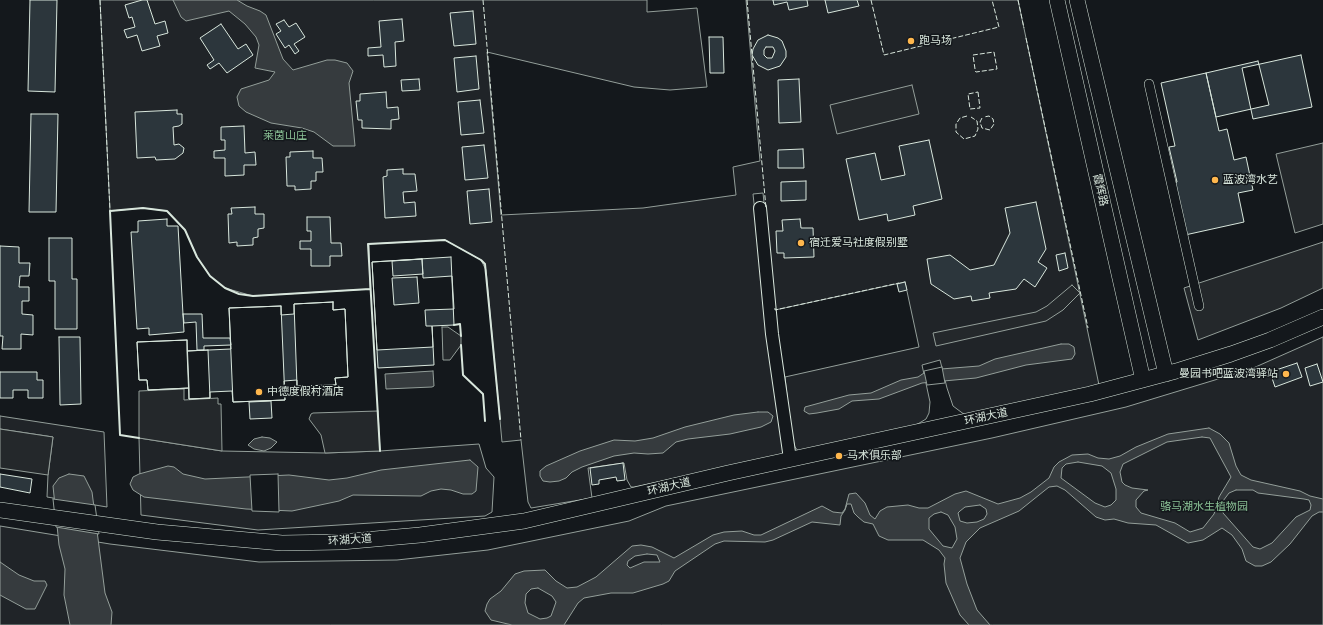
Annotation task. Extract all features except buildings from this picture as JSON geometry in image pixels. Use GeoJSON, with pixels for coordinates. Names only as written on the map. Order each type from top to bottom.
{"type":"FeatureCollection","features":[{"type":"Feature","properties":{"kind":"street","name":"霞辉路"},"geometry":{"type":"LineString","coordinates":[[1057,0],[1143,380]]}},
{"type":"Feature","properties":{"kind":"street","name":"霞辉路"},"geometry":{"type":"LineString","coordinates":[[1077,0],[1166,374]]}},
{"type":"Feature","properties":{"kind":"street"},"geometry":{"type":"LineString","coordinates":[[1149,84],[1199,306]]}},
{"type":"Feature","properties":{"kind":"street"},"geometry":{"type":"LineString","coordinates":[[760,208],[772,334],[790,460]]}},
{"type":"Feature","properties":{"kind":"street","name":"环湖大道"},"geometry":{"type":"LineString","coordinates":[[0,510],[157,532],[282,543],[341,542],[420,535],[524,521],[790,460],[1090,394],[1166,374],[1264,343],[1323,317]]}},
{"type":"Feature","properties":{"kind":"green space","name":"莱茵山庄"},"geometry":{"type":"Polygon","coordinates":[[[100,0],[647,0],[647,12],[697,8],[707,87],[670,90],[634,87],[487,52],[501,215],[643,208],[736,195],[733,167],[760,161],[746,0],[1018,0],[1099,385],[965,415],[953,406],[940,360],[922,365],[930,402],[929,413],[926,419],[916,425],[799,452],[795,447],[791,433],[785,377],[919,347],[905,282],[775,310],[763,193],[753,194],[770,352],[784,453],[779,456],[634,487],[631,487],[627,480],[624,463],[588,468],[592,498],[531,508],[528,502],[521,440],[502,442],[486,270],[481,260],[445,240],[369,244],[370,289],[253,296],[225,288],[210,276],[197,257],[185,230],[167,211],[143,208],[110,211],[100,0]]]}},
{"type":"Feature","properties":{"kind":"green space","name":"骆马湖水生植物园"},"geometry":{"type":"Polygon","coordinates":[[[1323,337],[1323,625],[0,625],[0,526],[110,544],[259,562],[397,560],[488,550],[629,521],[666,506],[992,438],[1126,407],[1251,369],[1323,337]]]}},
{"type":"Feature","properties":{"kind":"green space"},"geometry":{"type":"Polygon","coordinates":[[[0,416],[104,432],[107,507],[47,497],[53,437],[0,429],[0,416]]]}},
{"type":"Feature","properties":{"kind":"green space"},"geometry":{"type":"Polygon","coordinates":[[[139,438],[222,451],[325,453],[380,451],[479,444],[486,468],[494,477],[492,512],[485,516],[258,530],[141,515],[139,438]]]}},
{"type":"Feature","properties":{"kind":"shaded area"},"geometry":{"type":"Polygon","coordinates":[[[173,0],[237,0],[260,11],[266,15],[283,59],[293,70],[327,60],[347,63],[353,71],[349,83],[355,146],[333,146],[314,132],[302,128],[271,123],[246,112],[239,106],[237,97],[241,89],[269,80],[275,72],[255,68],[259,45],[256,37],[245,24],[229,11],[186,21],[181,17],[173,0]]]}},
{"type":"Feature","properties":{"kind":"shaded area"},"geometry":{"type":"Polygon","coordinates":[[[912,85],[919,114],[837,134],[830,105],[912,85]]]}},
{"type":"Feature","properties":{"kind":"shaded area"},"geometry":{"type":"Polygon","coordinates":[[[1323,143],[1323,224],[1295,233],[1276,154],[1323,143]]]}},
{"type":"Feature","properties":{"kind":"shaded area"},"geometry":{"type":"Polygon","coordinates":[[[1323,242],[1323,288],[1281,308],[1198,340],[1184,288],[1323,242]]]}},
{"type":"Feature","properties":{"kind":"shaded area"},"geometry":{"type":"Polygon","coordinates":[[[1072,285],[1080,293],[1063,310],[1046,321],[936,346],[933,333],[1036,312],[1047,306],[1072,285]]]}},
{"type":"Feature","properties":{"kind":"shaded area"},"geometry":{"type":"Polygon","coordinates":[[[442,327],[448,327],[461,336],[461,345],[450,360],[443,360],[442,327]]]}},
{"type":"Feature","properties":{"kind":"shaded area"},"geometry":{"type":"Polygon","coordinates":[[[1061,344],[1069,344],[1074,347],[1075,354],[1072,359],[1026,365],[976,378],[922,383],[879,399],[852,401],[839,409],[809,414],[804,411],[805,407],[849,395],[871,393],[901,380],[918,377],[924,373],[941,369],[979,366],[995,359],[1061,344]]]}},
{"type":"Feature","properties":{"kind":"shaded area"},"geometry":{"type":"Polygon","coordinates":[[[433,371],[434,386],[432,387],[386,389],[385,374],[433,371]]]}},
{"type":"Feature","properties":{"kind":"shaded area"},"geometry":{"type":"Polygon","coordinates":[[[184,389],[184,400],[218,398],[218,404],[221,404],[222,451],[139,438],[139,391],[184,389]]]}},
{"type":"Feature","properties":{"kind":"shaded area"},"geometry":{"type":"Polygon","coordinates":[[[378,411],[380,451],[325,453],[321,435],[309,419],[313,413],[378,411]]]}},
{"type":"Feature","properties":{"kind":"shaded area"},"geometry":{"type":"Polygon","coordinates":[[[768,412],[773,416],[771,422],[761,427],[730,434],[688,439],[676,442],[663,453],[634,453],[614,456],[582,467],[559,481],[543,481],[540,476],[540,471],[546,466],[580,451],[614,440],[635,441],[653,438],[685,427],[734,415],[768,412]]]}},
{"type":"Feature","properties":{"kind":"shaded area"},"geometry":{"type":"Polygon","coordinates":[[[1209,428],[1220,434],[1229,443],[1236,466],[1241,475],[1251,480],[1300,491],[1310,496],[1323,499],[1323,512],[1319,512],[1312,516],[1290,544],[1271,562],[1262,566],[1255,566],[1246,561],[1242,549],[1232,535],[1222,528],[1203,540],[1188,543],[1156,525],[1128,523],[1114,519],[1105,520],[1096,517],[1065,490],[1057,486],[1049,487],[1019,511],[980,528],[966,542],[960,558],[967,584],[977,610],[990,625],[969,625],[960,615],[946,583],[944,564],[945,558],[939,550],[923,540],[888,540],[879,536],[873,524],[864,522],[854,513],[851,504],[847,504],[845,510],[841,516],[840,525],[812,522],[773,540],[765,542],[724,541],[715,544],[675,571],[669,581],[663,584],[633,593],[611,593],[584,598],[578,603],[564,625],[512,625],[491,620],[485,611],[490,599],[501,591],[515,574],[524,571],[545,570],[556,581],[567,588],[577,587],[596,577],[632,546],[641,545],[652,547],[674,558],[713,535],[724,532],[742,531],[754,535],[761,535],[822,506],[833,512],[842,513],[845,509],[849,494],[856,493],[865,503],[870,515],[875,519],[880,511],[887,507],[908,505],[919,508],[928,508],[955,494],[966,491],[998,504],[1020,498],[1031,492],[1049,478],[1054,467],[1059,462],[1072,455],[1088,454],[1098,458],[1109,459],[1120,456],[1136,447],[1168,434],[1209,428]],[[1202,437],[1167,442],[1123,464],[1120,472],[1122,482],[1132,488],[1148,490],[1144,491],[1136,500],[1136,507],[1141,513],[1175,523],[1190,532],[1203,528],[1214,514],[1219,497],[1231,477],[1210,438],[1202,437]],[[1078,462],[1066,464],[1062,468],[1061,478],[1095,503],[1105,507],[1111,505],[1116,500],[1116,489],[1111,473],[1102,466],[1078,462]],[[1236,490],[1229,493],[1223,501],[1223,513],[1253,547],[1260,549],[1272,543],[1296,517],[1310,510],[1311,505],[1309,500],[1258,493],[1253,490],[1236,490]],[[980,505],[965,507],[958,513],[960,521],[967,523],[977,522],[984,519],[987,514],[986,509],[980,505]],[[941,512],[934,514],[929,518],[929,529],[943,546],[952,548],[957,539],[955,527],[948,515],[941,512]],[[647,554],[635,556],[628,561],[627,565],[630,568],[644,562],[660,562],[657,555],[647,554]],[[538,588],[531,589],[526,594],[525,603],[528,613],[540,619],[551,616],[556,602],[552,596],[538,588]]]}},
{"type":"Feature","properties":{"kind":"shaded area"},"geometry":{"type":"Polygon","coordinates":[[[0,429],[53,437],[48,475],[0,468],[0,429]]]}},
{"type":"Feature","properties":{"kind":"shaded area"},"geometry":{"type":"Polygon","coordinates":[[[262,437],[270,438],[277,442],[271,448],[264,451],[254,449],[248,445],[254,439],[262,437]]]}},
{"type":"Feature","properties":{"kind":"shaded area"},"geometry":{"type":"Polygon","coordinates":[[[470,460],[478,467],[476,491],[472,494],[463,494],[451,490],[441,489],[431,491],[421,496],[353,495],[339,501],[292,511],[246,509],[144,497],[133,490],[130,484],[133,477],[139,474],[168,466],[174,467],[183,474],[205,479],[289,475],[329,480],[347,478],[381,470],[470,460]]]}},
{"type":"Feature","properties":{"kind":"shaded area"},"geometry":{"type":"Polygon","coordinates":[[[69,474],[84,476],[92,492],[105,593],[112,612],[111,625],[70,625],[64,595],[65,569],[59,545],[53,486],[59,478],[69,474]]]}},
{"type":"Feature","properties":{"kind":"shaded area"},"geometry":{"type":"Polygon","coordinates":[[[0,562],[19,575],[34,581],[45,581],[47,585],[35,609],[26,609],[0,595],[0,562]]]}},
{"type":"Feature","properties":{"kind":"pier"},"geometry":{"type":"Polygon","coordinates":[[[942,367],[945,383],[927,385],[924,371],[942,367]]]}},
{"type":"Feature","properties":{"kind":"pier"},"geometry":{"type":"Polygon","coordinates":[[[278,474],[279,512],[252,511],[250,475],[278,474]]]}},
{"type":"Feature","properties":{"kind":"pier"},"geometry":{"type":"Polygon","coordinates":[[[53,499],[95,505],[99,534],[56,527],[53,499]]]}},
{"type":"Feature","properties":{"kind":"fence"},"geometry":{"type":"LineString","coordinates":[[100,0],[110,211]]}},
{"type":"Feature","properties":{"kind":"fence"},"geometry":{"type":"LineString","coordinates":[[483,0],[521,440]]}},
{"type":"Feature","properties":{"kind":"fence"},"geometry":{"type":"LineString","coordinates":[[747,0],[766,208]]}},
{"type":"Feature","properties":{"kind":"fence"},"geometry":{"type":"LineString","coordinates":[[871,0],[884,55],[999,27],[992,0]]}},
{"type":"Feature","properties":{"kind":"fence"},"geometry":{"type":"LineString","coordinates":[[1018,0],[1024,28]]}},
{"type":"Feature","properties":{"kind":"fence"},"geometry":{"type":"LineString","coordinates":[[1026,38],[1088,328]]}},
{"type":"Feature","properties":{"kind":"fence"},"geometry":{"type":"LineString","coordinates":[[975,69],[973,55],[994,52],[997,69],[975,71]]}},
{"type":"Feature","properties":{"kind":"fence"},"geometry":{"type":"LineString","coordinates":[[978,92],[980,108],[970,109],[968,94],[978,92]]}},
{"type":"Feature","properties":{"kind":"fence"},"geometry":{"type":"LineString","coordinates":[[967,116],[960,118],[956,124],[956,132],[964,139],[975,136],[978,129],[977,121],[971,117]]}},
{"type":"Feature","properties":{"kind":"fence"},"geometry":{"type":"LineString","coordinates":[[982,118],[980,122],[982,128],[990,130],[994,124],[993,119],[989,116],[984,117]]}},
{"type":"Feature","properties":{"kind":"fence"},"geometry":{"type":"LineString","coordinates":[[775,308],[775,310],[899,283]]}},
{"type":"Feature","properties":{"kind":"wall"},"geometry":{"type":"LineString","coordinates":[[139,438],[120,435],[110,211],[143,208],[167,211],[185,230],[197,257],[210,276],[225,288],[239,294],[253,296],[370,289]]}},
{"type":"Feature","properties":{"kind":"wall"},"geometry":{"type":"LineString","coordinates":[[380,451],[368,244],[445,240],[481,260],[485,264],[500,419]]}},
{"type":"Feature","properties":{"kind":"wall"},"geometry":{"type":"LineString","coordinates":[[454,325],[460,324],[461,336]]}},
{"type":"Feature","properties":{"kind":"wall"},"geometry":{"type":"LineString","coordinates":[[461,345],[463,375],[483,394],[485,421]]}},
{"type":"Feature","properties":{"kind":"place","name":"跑马场"},"geometry":{"type":"Point","coordinates":[911,41]}},
{"type":"Feature","properties":{"kind":"place","name":"蓝波湾水艺"},"geometry":{"type":"Point","coordinates":[1215,180]}},
{"type":"Feature","properties":{"kind":"place","name":"宿迁爱马社度假别墅"},"geometry":{"type":"Point","coordinates":[801,243]}},
{"type":"Feature","properties":{"kind":"place","name":"曼园书吧蓝波湾驿站"},"geometry":{"type":"Point","coordinates":[1286,374]}},
{"type":"Feature","properties":{"kind":"place","name":"中德度假村酒店"},"geometry":{"type":"Point","coordinates":[259,392]}},
{"type":"Feature","properties":{"kind":"place","name":"马术俱乐部"},"geometry":{"type":"Point","coordinates":[839,456]}}]}
